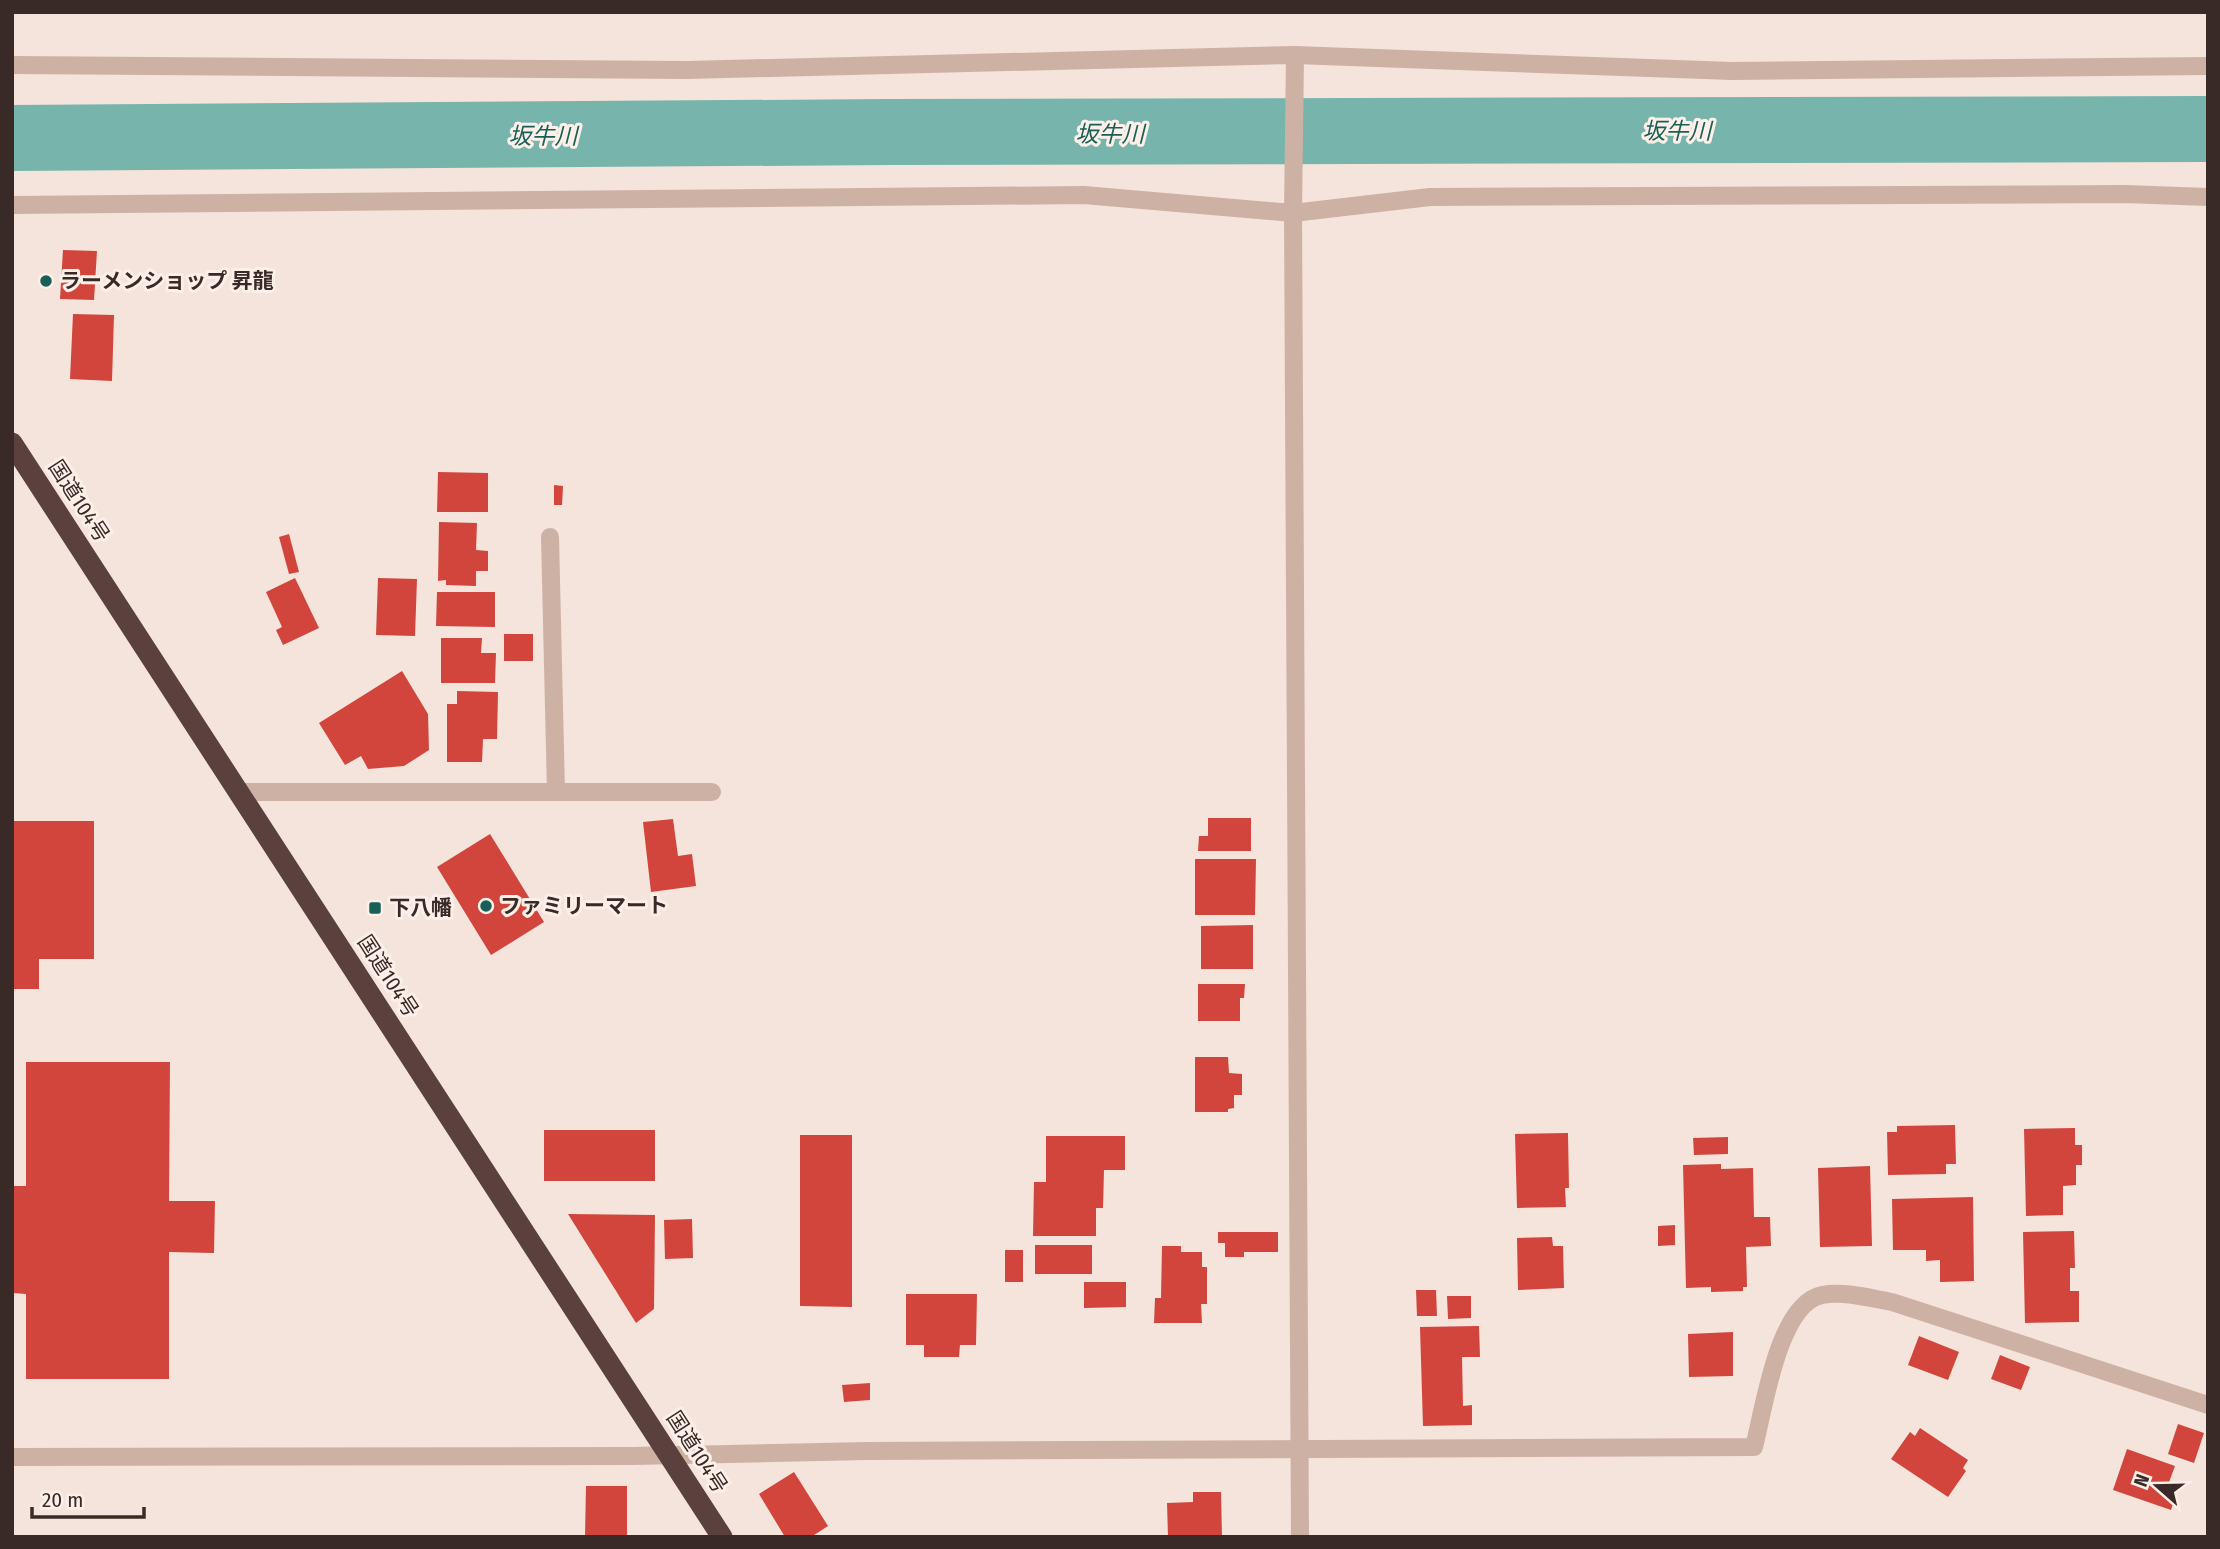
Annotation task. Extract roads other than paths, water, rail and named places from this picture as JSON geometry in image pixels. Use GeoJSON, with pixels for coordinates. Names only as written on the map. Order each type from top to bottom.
{"type":"FeatureCollection","features":[{"type":"Feature","properties":{"kind":"highway","name":"国道104号"},"geometry":{"type":"LineString","coordinates":[[12,443],[722,1537]]}},
{"type":"Feature","properties":{"kind":"street"},"geometry":{"type":"LineString","coordinates":[[1295,55],[1293,213],[1300,1537]]}},
{"type":"Feature","properties":{"kind":"street"},"geometry":{"type":"LineString","coordinates":[[12,65],[687,70],[1295,55],[1732,71],[2208,66]]}},
{"type":"Feature","properties":{"kind":"street"},"geometry":{"type":"LineString","coordinates":[[12,205],[1084,195],[1293,213],[1430,197],[2124,194],[2208,197]]}},
{"type":"Feature","properties":{"kind":"street"},"geometry":{"type":"LineString","coordinates":[[550,537],[556,792]]}},
{"type":"Feature","properties":{"kind":"street"},"geometry":{"type":"LineString","coordinates":[[240,792],[712,792]]}},
{"type":"Feature","properties":{"kind":"street"},"geometry":{"type":"LineString","coordinates":[[12,1457],[670,1456],[867,1451],[1754,1447],[1786,1328],[1801,1307],[1819,1296],[1845,1293],[1892,1302],[2208,1405]]}},
{"type":"Feature","properties":{"kind":"waterway","name":"坂牛川"},"geometry":{"type":"LineString","coordinates":[[12,138],[891,132],[2208,129]]}},
{"type":"Feature","properties":{"kind":"place","name":"ラーメンショップ 昇龍"},"geometry":{"type":"Point","coordinates":[46,281]}},
{"type":"Feature","properties":{"kind":"place","name":"ファミリーマート"},"geometry":{"type":"Point","coordinates":[486,906]}},
{"type":"Feature","properties":{"kind":"place","name":"下八幡"},"geometry":{"type":"Point","coordinates":[375,908]}}]}
